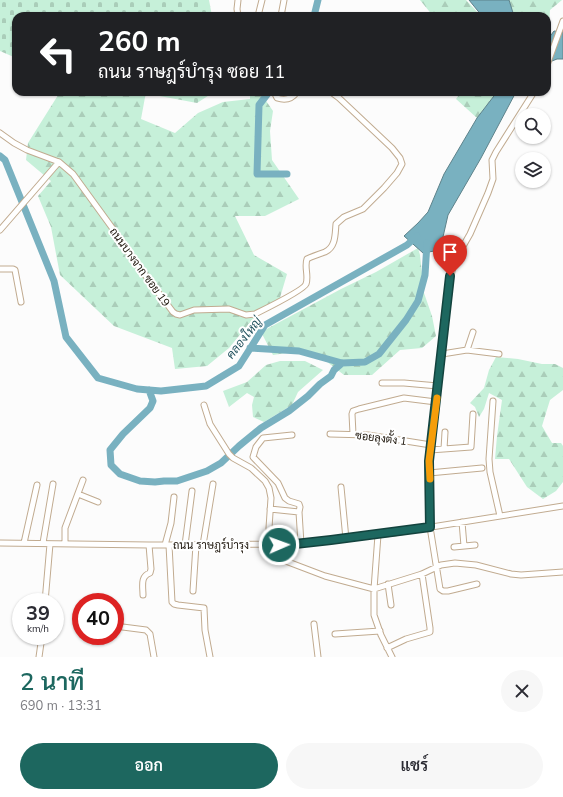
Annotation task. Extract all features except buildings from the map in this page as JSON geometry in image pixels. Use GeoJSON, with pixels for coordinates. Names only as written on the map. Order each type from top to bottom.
{"type":"FeatureCollection","features":[{"type":"Feature","properties":{"kind":"street"},"geometry":{"type":"LineString","coordinates":[[237,12],[238,0]]}},
{"type":"Feature","properties":{"kind":"street"},"geometry":{"type":"LineString","coordinates":[[259,12],[262,0]]}},
{"type":"Feature","properties":{"kind":"street"},"geometry":{"type":"LineString","coordinates":[[282,12],[284,0]]}},
{"type":"Feature","properties":{"kind":"street"},"geometry":{"type":"LineString","coordinates":[[551,54],[563,21]]}},
{"type":"Feature","properties":{"kind":"street"},"geometry":{"type":"LineString","coordinates":[[276,96],[277,98],[288,99],[293,96]]}},
{"type":"Feature","properties":{"kind":"street","name":"ถนนบางจาก ซอย 19"},"geometry":{"type":"LineString","coordinates":[[59,162],[73,174],[133,259],[173,312],[180,315],[194,310],[231,309],[246,315],[255,314],[297,292],[305,286],[307,259],[328,250],[334,244],[336,224],[344,217],[363,209],[384,188],[397,173],[402,164],[400,158],[392,148],[336,96]]}},
{"type":"Feature","properties":{"kind":"street"},"geometry":{"type":"LineString","coordinates":[[477,584],[448,591],[443,591],[440,589],[430,527],[430,447],[450,276],[454,262],[470,234],[493,179],[492,160],[531,96]]}},
{"type":"Feature","properties":{"kind":"street"},"geometry":{"type":"LineString","coordinates":[[0,133],[27,150],[59,162],[0,230]]}},
{"type":"Feature","properties":{"kind":"street"},"geometry":{"type":"LineString","coordinates":[[0,269],[16,270],[20,302]]}},
{"type":"Feature","properties":{"kind":"street"},"geometry":{"type":"LineString","coordinates":[[467,350],[473,332]]}},
{"type":"Feature","properties":{"kind":"street"},"geometry":{"type":"LineString","coordinates":[[442,354],[467,350],[500,354]]}},
{"type":"Feature","properties":{"kind":"street"},"geometry":{"type":"LineString","coordinates":[[382,383],[438,386]]}},
{"type":"Feature","properties":{"kind":"street"},"geometry":{"type":"LineString","coordinates":[[353,434],[352,414],[354,411],[359,409],[404,398],[436,402]]}},
{"type":"Feature","properties":{"kind":"street"},"geometry":{"type":"LineString","coordinates":[[493,401],[489,459],[490,472],[500,516]]}},
{"type":"Feature","properties":{"kind":"street"},"geometry":{"type":"LineString","coordinates":[[204,405],[210,424],[229,454],[233,458],[251,468],[267,484],[270,492],[269,528],[271,554],[275,558],[325,576],[374,589],[422,574],[441,565],[455,563],[476,565],[521,575],[563,572]]}},
{"type":"Feature","properties":{"kind":"street","name":"ซอยลุงตั้ง 1"},"geometry":{"type":"LineString","coordinates":[[330,434],[368,435],[444,449],[470,447],[473,414]]}},
{"type":"Feature","properties":{"kind":"street"},"geometry":{"type":"LineString","coordinates":[[444,449],[445,432]]}},
{"type":"Feature","properties":{"kind":"street"},"geometry":{"type":"LineString","coordinates":[[292,435],[263,438],[256,447],[253,457],[278,482],[285,498],[299,504],[301,544]]}},
{"type":"Feature","properties":{"kind":"street"},"geometry":{"type":"LineString","coordinates":[[430,473],[482,468]]}},
{"type":"Feature","properties":{"kind":"street"},"geometry":{"type":"LineString","coordinates":[[65,544],[65,528],[83,480]]}},
{"type":"Feature","properties":{"kind":"street"},"geometry":{"type":"LineString","coordinates":[[43,543],[53,484]]}},
{"type":"Feature","properties":{"kind":"street"},"geometry":{"type":"LineString","coordinates":[[203,545],[213,484]]}},
{"type":"Feature","properties":{"kind":"street"},"geometry":{"type":"LineString","coordinates":[[24,543],[37,486]]}},
{"type":"Feature","properties":{"kind":"street"},"geometry":{"type":"LineString","coordinates":[[341,487],[346,538]]}},
{"type":"Feature","properties":{"kind":"street"},"geometry":{"type":"LineString","coordinates":[[185,545],[192,491]]}},
{"type":"Feature","properties":{"kind":"street"},"geometry":{"type":"LineString","coordinates":[[78,494],[98,502]]}},
{"type":"Feature","properties":{"kind":"street"},"geometry":{"type":"LineString","coordinates":[[174,497],[167,545],[172,602],[178,605],[204,608],[205,630],[209,657]]}},
{"type":"Feature","properties":{"kind":"street","name":"ถนน ราษฎร์บำรุง"},"geometry":{"type":"LineString","coordinates":[[0,543],[149,545],[301,544],[430,527],[563,506]]}},
{"type":"Feature","properties":{"kind":"street"},"geometry":{"type":"LineString","coordinates":[[270,509],[299,512]]}},
{"type":"Feature","properties":{"kind":"street"},"geometry":{"type":"LineString","coordinates":[[462,522],[464,546]]}},
{"type":"Feature","properties":{"kind":"street"},"geometry":{"type":"LineString","coordinates":[[378,534],[374,589],[374,615],[392,657]]}},
{"type":"Feature","properties":{"kind":"street"},"geometry":{"type":"LineString","coordinates":[[46,593],[50,544]]}},
{"type":"Feature","properties":{"kind":"street"},"geometry":{"type":"LineString","coordinates":[[143,595],[143,579],[146,574],[150,573],[151,569],[149,545]]}},
{"type":"Feature","properties":{"kind":"street"},"geometry":{"type":"LineString","coordinates":[[193,591],[196,545]]}},
{"type":"Feature","properties":{"kind":"street"},"geometry":{"type":"LineString","coordinates":[[454,546],[475,545]]}},
{"type":"Feature","properties":{"kind":"street"},"geometry":{"type":"LineString","coordinates":[[388,648],[406,639],[430,632],[422,574]]}},
{"type":"Feature","properties":{"kind":"street"},"geometry":{"type":"LineString","coordinates":[[388,584],[391,605]]}},
{"type":"Feature","properties":{"kind":"street"},"geometry":{"type":"LineString","coordinates":[[314,624],[318,657]]}},
{"type":"Feature","properties":{"kind":"street"},"geometry":{"type":"LineString","coordinates":[[124,627],[146,630],[150,634],[154,657]]}},
{"type":"Feature","properties":{"kind":"street"},"geometry":{"type":"LineString","coordinates":[[335,634],[380,631]]}},
{"type":"Feature","properties":{"kind":"street"},"geometry":{"type":"LineString","coordinates":[[40,657],[41,645]]}},
{"type":"Feature","properties":{"kind":"green space"},"geometry":{"type":"Polygon","coordinates":[[[0,0],[209,0],[211,12],[12,12],[12,56],[0,51],[0,0]]]}},
{"type":"Feature","properties":{"kind":"green space"},"geometry":{"type":"Polygon","coordinates":[[[420,0],[466,0],[477,12],[430,12],[420,0]]]}},
{"type":"Feature","properties":{"kind":"green space"},"geometry":{"type":"Polygon","coordinates":[[[509,0],[562,0],[550,10],[550,12],[513,12],[509,0]]]}},
{"type":"Feature","properties":{"kind":"green space"},"geometry":{"type":"Polygon","coordinates":[[[57,96],[145,96],[141,119],[175,133],[198,113],[223,102],[250,99],[250,96],[263,96],[273,111],[270,131],[272,160],[299,199],[265,216],[235,216],[254,255],[287,274],[279,301],[252,320],[229,348],[207,366],[175,369],[172,348],[114,326],[60,275],[51,227],[38,196],[51,181],[26,160],[28,143],[57,96]]]}},
{"type":"Feature","properties":{"kind":"green space"},"geometry":{"type":"Polygon","coordinates":[[[159,96],[208,96],[197,103],[159,96]]]}},
{"type":"Feature","properties":{"kind":"green space"},"geometry":{"type":"Polygon","coordinates":[[[458,96],[494,96],[477,118],[456,99],[458,96]]]}},
{"type":"Feature","properties":{"kind":"green space"},"geometry":{"type":"Polygon","coordinates":[[[418,248],[424,293],[432,316],[436,336],[422,348],[400,350],[372,375],[344,375],[322,358],[310,352],[299,351],[273,355],[261,332],[376,272],[418,248]]]}},
{"type":"Feature","properties":{"kind":"green space"},"geometry":{"type":"Polygon","coordinates":[[[496,357],[518,359],[542,364],[555,364],[563,368],[563,390],[550,400],[542,426],[552,443],[561,443],[563,446],[563,482],[556,491],[543,499],[527,487],[509,459],[495,459],[502,400],[489,393],[484,409],[479,417],[475,407],[470,403],[484,388],[489,370],[496,357]]]}},
{"type":"Feature","properties":{"kind":"green space"},"geometry":{"type":"Polygon","coordinates":[[[280,361],[305,361],[323,370],[298,392],[292,405],[264,422],[253,417],[252,405],[254,397],[247,393],[229,407],[223,391],[247,382],[266,365],[280,361]]]}},
{"type":"Feature","properties":{"kind":"water"},"geometry":{"type":"Polygon","coordinates":[[[469,0],[509,0],[513,12],[479,12],[469,0]]]}},
{"type":"Feature","properties":{"kind":"water"},"geometry":{"type":"Polygon","coordinates":[[[554,31],[563,32],[563,59],[551,61],[551,35],[554,31]]]}},
{"type":"Feature","properties":{"kind":"water"},"geometry":{"type":"Polygon","coordinates":[[[494,96],[514,96],[481,158],[448,215],[440,250],[423,253],[404,236],[428,212],[444,174],[477,118],[494,96]]]}},
{"type":"Feature","properties":{"kind":"waterway"},"geometry":{"type":"LineString","coordinates":[[315,12],[318,0]]}},
{"type":"Feature","properties":{"kind":"waterway"},"geometry":{"type":"LineString","coordinates":[[266,96],[259,105],[257,174],[287,174]]}},
{"type":"Feature","properties":{"kind":"waterway","name":"คลองใหญ่"},"geometry":{"type":"LineString","coordinates":[[0,156],[5,160],[54,281],[66,337],[98,378],[137,389],[161,391],[206,386],[239,366],[265,325],[407,245],[417,236]]}},
{"type":"Feature","properties":{"kind":"waterway"},"geometry":{"type":"LineString","coordinates":[[250,348],[299,351],[342,363],[365,362],[379,354],[406,320],[418,301],[425,275],[427,243]]}},
{"type":"Feature","properties":{"kind":"waterway"},"geometry":{"type":"LineString","coordinates":[[149,390],[153,401],[150,408],[123,434],[110,450],[111,465],[120,474],[140,481],[177,481],[207,471],[221,463],[261,428],[289,411],[308,396],[331,376],[334,370],[342,363]]}},
{"type":"Feature","properties":{"kind":"slow traffic"},"geometry":{"type":"LineString","coordinates":[[430,479],[429,461],[437,398]]}},
{"type":"Feature","properties":{"kind":"route"},"geometry":{"type":"LineString","coordinates":[[279,545],[394,533],[430,527],[429,461],[450,276]]}}]}
